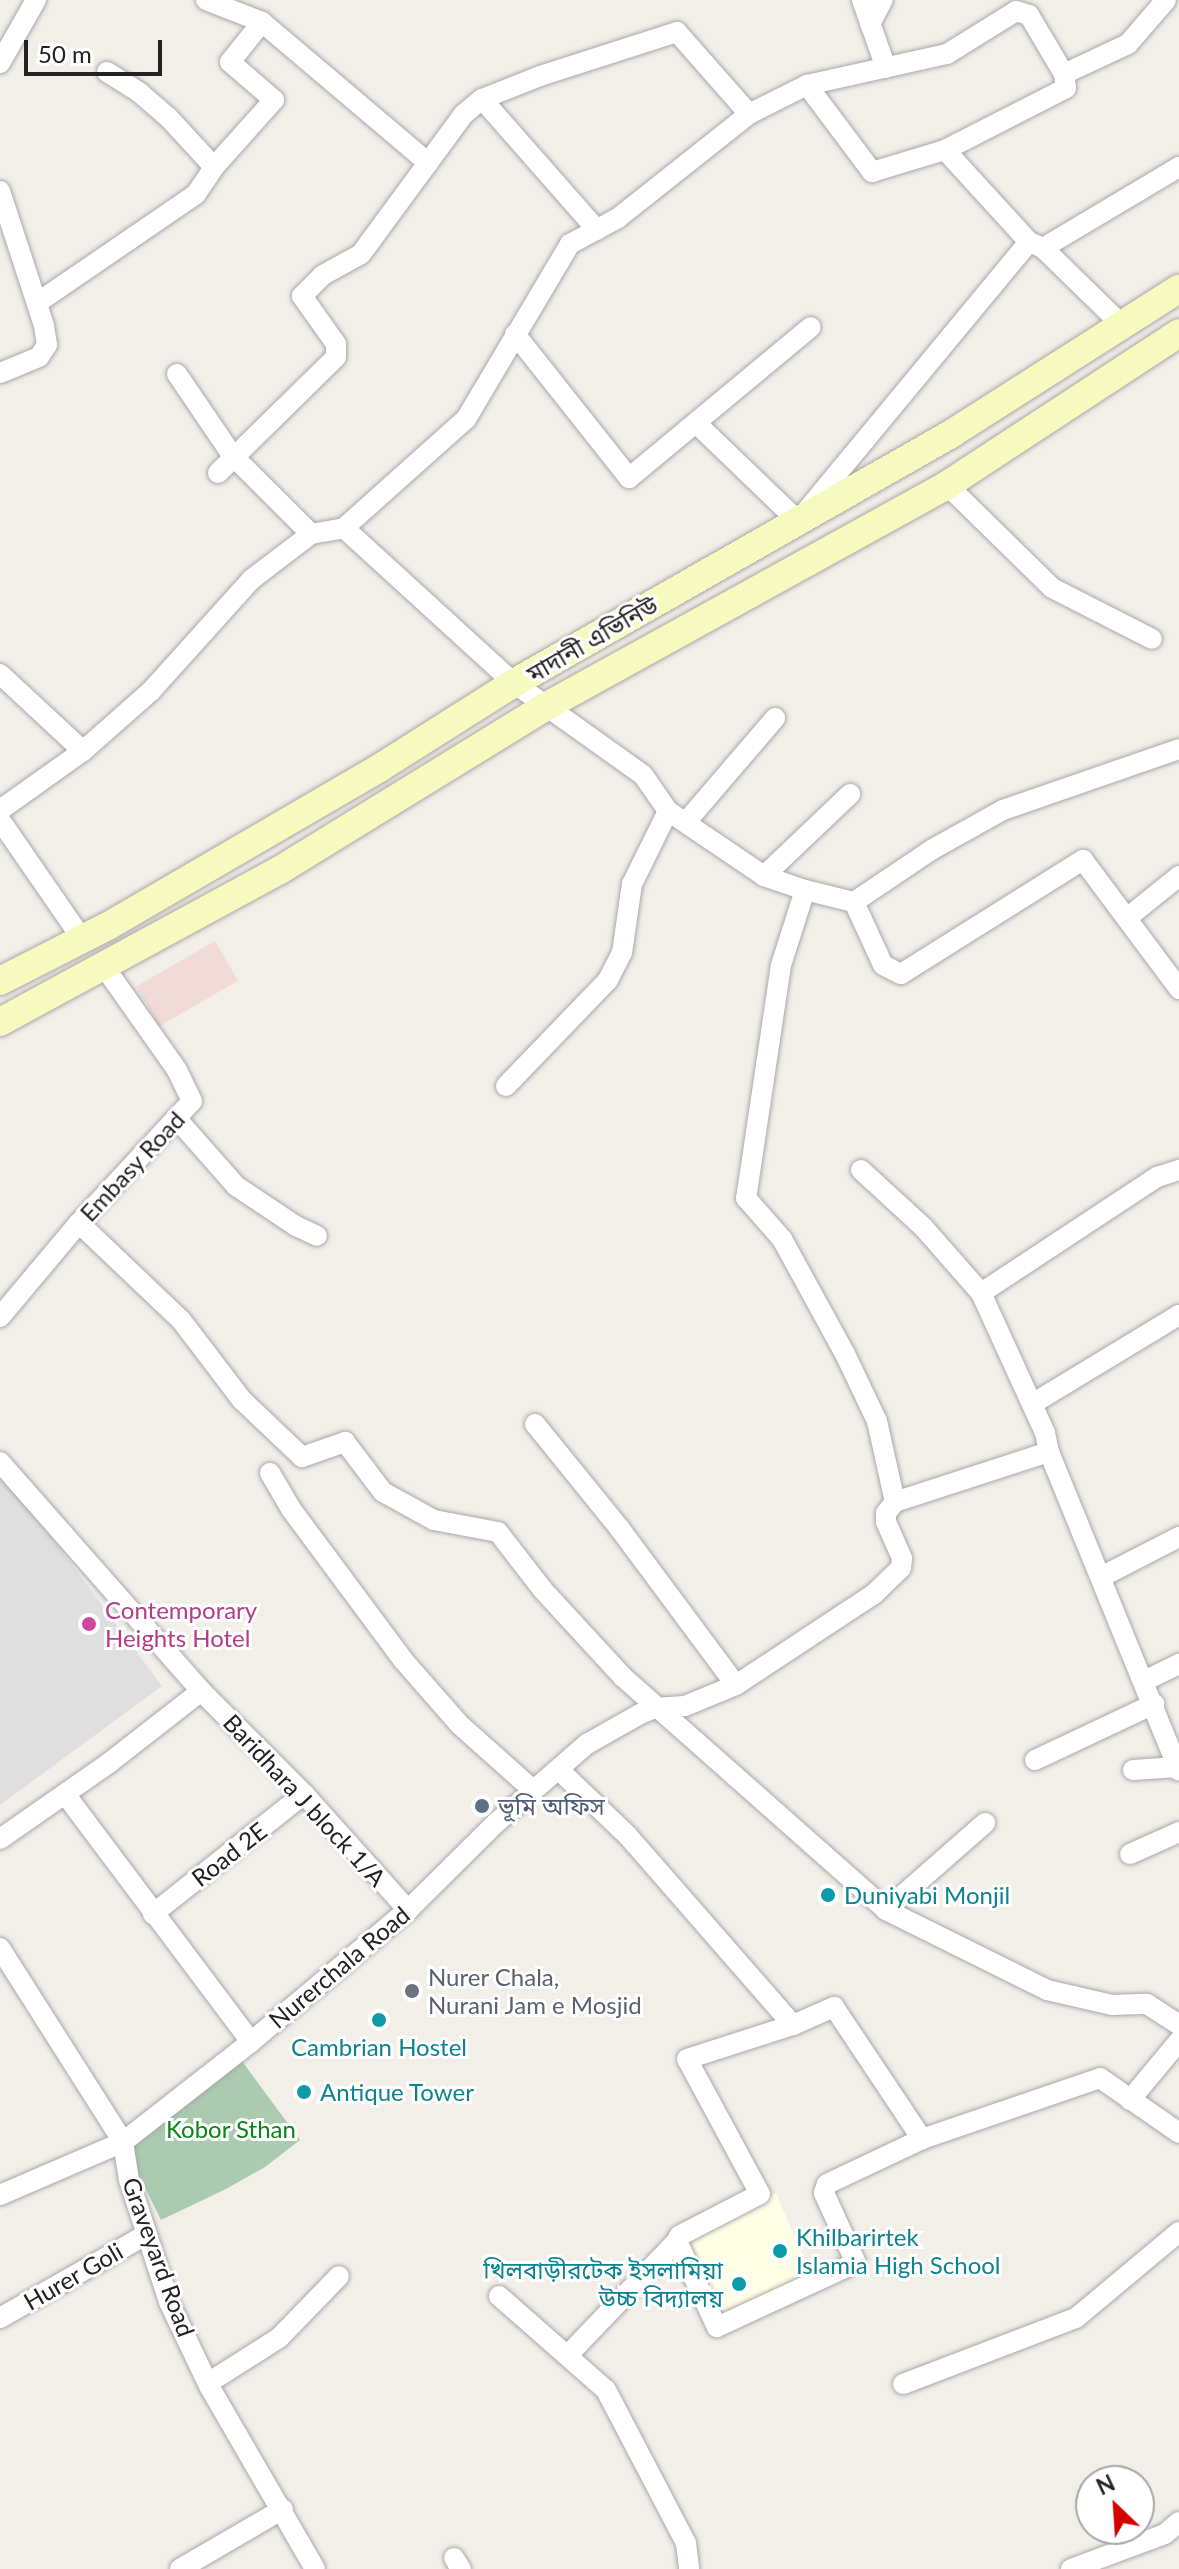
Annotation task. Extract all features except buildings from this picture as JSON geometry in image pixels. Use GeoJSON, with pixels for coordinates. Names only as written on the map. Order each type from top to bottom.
{"type":"FeatureCollection","features":[{"type":"Feature","properties":{"kind":"main road","name":"মাদানী এভিনিউ"},"geometry":{"type":"LineString","coordinates":[[0,981],[82,939],[381,767],[514,683],[951,434],[1179,289]]}},
{"type":"Feature","properties":{"kind":"main road","name":"মাদানী এভিনিউ"},"geometry":{"type":"LineString","coordinates":[[0,1022],[105,968],[361,822],[545,707],[947,485],[1179,333]]}},
{"type":"Feature","properties":{"kind":"street"},"geometry":{"type":"LineString","coordinates":[[0,63],[36,0]]}},
{"type":"Feature","properties":{"kind":"street"},"geometry":{"type":"LineString","coordinates":[[206,0],[262,22],[428,163]]}},
{"type":"Feature","properties":{"kind":"street"},"geometry":{"type":"LineString","coordinates":[[862,0],[886,68]]}},
{"type":"Feature","properties":{"kind":"street"},"geometry":{"type":"LineString","coordinates":[[870,24],[883,0]]}},
{"type":"Feature","properties":{"kind":"street"},"geometry":{"type":"LineString","coordinates":[[1064,74],[1128,44],[1166,0]]}},
{"type":"Feature","properties":{"kind":"street"},"geometry":{"type":"LineString","coordinates":[[0,810],[83,751],[151,691],[252,579],[311,534],[344,528],[466,419],[570,244],[618,218],[749,114],[807,85],[947,54],[1016,11],[1029,15],[1064,74],[1066,88],[945,150],[872,172],[807,85]]}},
{"type":"Feature","properties":{"kind":"street"},"geometry":{"type":"LineString","coordinates":[[37,303],[196,194],[214,167],[274,100],[230,62],[262,22]]}},
{"type":"Feature","properties":{"kind":"street"},"geometry":{"type":"LineString","coordinates":[[218,473],[232,455],[336,357],[336,344],[302,296],[323,275],[361,254],[464,114],[482,99],[540,76],[677,32],[749,114]]}},
{"type":"Feature","properties":{"kind":"street"},"geometry":{"type":"LineString","coordinates":[[107,72],[140,93],[168,117],[214,167]]}},
{"type":"Feature","properties":{"kind":"street"},"geometry":{"type":"LineString","coordinates":[[482,99],[597,230]]}},
{"type":"Feature","properties":{"kind":"street"},"geometry":{"type":"LineString","coordinates":[[945,150],[1036,245],[1122,325]]}},
{"type":"Feature","properties":{"kind":"street"},"geometry":{"type":"LineString","coordinates":[[696,423],[798,521],[1036,245],[1179,167]]}},
{"type":"Feature","properties":{"kind":"street"},"geometry":{"type":"LineString","coordinates":[[0,191],[37,303],[47,345],[39,357],[0,373]]}},
{"type":"Feature","properties":{"kind":"street"},"geometry":{"type":"LineString","coordinates":[[515,334],[629,478],[811,327]]}},
{"type":"Feature","properties":{"kind":"street"},"geometry":{"type":"LineString","coordinates":[[177,374],[232,455],[311,534]]}},
{"type":"Feature","properties":{"kind":"street"},"geometry":{"type":"LineString","coordinates":[[947,485],[1052,588],[1152,639]]}},
{"type":"Feature","properties":{"kind":"street"},"geometry":{"type":"LineString","coordinates":[[344,528],[514,683],[643,775],[668,811],[764,876],[805,890],[854,902],[933,849],[1003,810],[1179,749]]}},
{"type":"Feature","properties":{"kind":"street"},"geometry":{"type":"LineString","coordinates":[[0,674],[83,751]]}},
{"type":"Feature","properties":{"kind":"street"},"geometry":{"type":"LineString","coordinates":[[686,822],[775,718]]}},
{"type":"Feature","properties":{"kind":"street"},"geometry":{"type":"LineString","coordinates":[[764,876],[850,794]]}},
{"type":"Feature","properties":{"kind":"street"},"geometry":{"type":"LineString","coordinates":[[506,1086],[608,980],[622,953],[632,884],[668,811]]}},
{"type":"Feature","properties":{"kind":"street"},"geometry":{"type":"LineString","coordinates":[[0,820],[82,939]]}},
{"type":"Feature","properties":{"kind":"street"},"geometry":{"type":"LineString","coordinates":[[854,902],[883,965],[901,974],[1083,860],[1179,989]]}},
{"type":"Feature","properties":{"kind":"street"},"geometry":{"type":"LineString","coordinates":[[1127,918],[1179,876]]}},
{"type":"Feature","properties":{"kind":"street"},"geometry":{"type":"LineString","coordinates":[[805,890],[781,965],[746,1198],[782,1239],[845,1354],[877,1421],[895,1502],[1049,1452]]}},
{"type":"Feature","properties":{"kind":"street","name":"Embasy Road"},"geometry":{"type":"LineString","coordinates":[[0,1317],[79,1223],[192,1101],[177,1070],[105,968]]}},
{"type":"Feature","properties":{"kind":"street"},"geometry":{"type":"LineString","coordinates":[[177,1119],[236,1186],[296,1226],[317,1236]]}},
{"type":"Feature","properties":{"kind":"street"},"geometry":{"type":"LineString","coordinates":[[861,1170],[924,1228],[981,1293],[1032,1404],[1178,1769],[1133,1770]]}},
{"type":"Feature","properties":{"kind":"street"},"geometry":{"type":"LineString","coordinates":[[981,1293],[1157,1177],[1179,1170]]}},
{"type":"Feature","properties":{"kind":"street"},"geometry":{"type":"LineString","coordinates":[[79,1223],[181,1320],[242,1400],[302,1457],[345,1442],[383,1492],[434,1520],[498,1532],[571,1622],[655,1708],[721,1760],[886,1910],[1047,1990],[1112,2005],[1147,2004],[1179,2025]]}},
{"type":"Feature","properties":{"kind":"street"},"geometry":{"type":"LineString","coordinates":[[1032,1404],[1176,1324]]}},
{"type":"Feature","properties":{"kind":"street"},"geometry":{"type":"LineString","coordinates":[[535,1424],[620,1529],[736,1685]]}},
{"type":"Feature","properties":{"kind":"street","name":"Baridhara J block 1/A"},"geometry":{"type":"LineString","coordinates":[[0,1462],[201,1691],[304,1794],[408,1910]]}},
{"type":"Feature","properties":{"kind":"street"},"geometry":{"type":"LineString","coordinates":[[270,1473],[291,1509],[403,1660],[460,1725],[533,1790]]}},
{"type":"Feature","properties":{"kind":"street","name":"Nurerchala Road"},"geometry":{"type":"LineString","coordinates":[[0,2195],[123,2142],[251,2042],[408,1910],[533,1790],[587,1744],[617,1725],[655,1708],[685,1706],[736,1685],[894,1578],[901,1568],[902,1558],[886,1513],[895,1502]]}},
{"type":"Feature","properties":{"kind":"street"},"geometry":{"type":"LineString","coordinates":[[1103,1576],[1179,1537]]}},
{"type":"Feature","properties":{"kind":"street"},"geometry":{"type":"LineString","coordinates":[[1144,1681],[1179,1664]]}},
{"type":"Feature","properties":{"kind":"street"},"geometry":{"type":"LineString","coordinates":[[0,1839],[201,1691]]}},
{"type":"Feature","properties":{"kind":"street"},"geometry":{"type":"LineString","coordinates":[[1035,1760],[1154,1704]]}},
{"type":"Feature","properties":{"kind":"street"},"geometry":{"type":"LineString","coordinates":[[559,1770],[628,1836],[793,2025]]}},
{"type":"Feature","properties":{"kind":"street"},"geometry":{"type":"LineString","coordinates":[[65,1794],[251,2042]]}},
{"type":"Feature","properties":{"kind":"street","name":"Road 2E"},"geometry":{"type":"LineString","coordinates":[[153,1914],[304,1794]]}},
{"type":"Feature","properties":{"kind":"street"},"geometry":{"type":"LineString","coordinates":[[886,1910],[985,1823]]}},
{"type":"Feature","properties":{"kind":"street"},"geometry":{"type":"LineString","coordinates":[[1130,1854],[1179,1832]]}},
{"type":"Feature","properties":{"kind":"street","name":"Graveyard Road"},"geometry":{"type":"LineString","coordinates":[[0,1948],[123,2142],[129,2180],[169,2302],[208,2383],[315,2569]]}},
{"type":"Feature","properties":{"kind":"street"},"geometry":{"type":"LineString","coordinates":[[568,2355],[679,2236],[760,2194],[687,2059],[793,2025],[834,2007],[922,2139]]}},
{"type":"Feature","properties":{"kind":"street"},"geometry":{"type":"LineString","coordinates":[[1130,2100],[1179,2041]]}},
{"type":"Feature","properties":{"kind":"street"},"geometry":{"type":"LineString","coordinates":[[677,2241],[717,2327],[855,2261],[824,2193],[827,2184],[922,2139],[1100,2078],[1179,2133]]}},
{"type":"Feature","properties":{"kind":"street","name":"Hurer Goli"},"geometry":{"type":"LineString","coordinates":[[0,2318],[147,2234]]}},
{"type":"Feature","properties":{"kind":"street"},"geometry":{"type":"LineString","coordinates":[[903,2384],[1076,2318],[1175,2243]]}},
{"type":"Feature","properties":{"kind":"street"},"geometry":{"type":"LineString","coordinates":[[208,2383],[279,2338],[339,2276]]}},
{"type":"Feature","properties":{"kind":"street"},"geometry":{"type":"LineString","coordinates":[[499,2296],[606,2390],[686,2543],[689,2569]]}},
{"type":"Feature","properties":{"kind":"street"},"geometry":{"type":"LineString","coordinates":[[180,2569],[283,2509]]}},
{"type":"Feature","properties":{"kind":"street"},"geometry":{"type":"LineString","coordinates":[[1071,2569],[1165,2534],[1179,2522]]}},
{"type":"Feature","properties":{"kind":"shaded area"},"geometry":{"type":"Polygon","coordinates":[[[215,941],[238,981],[159,1026],[136,986],[215,941]]]}},
{"type":"Feature","properties":{"kind":"shaded area"},"geometry":{"type":"Polygon","coordinates":[[[0,1468],[162,1686],[0,1805],[0,1468]]]}},
{"type":"Feature","properties":{"kind":"shaded area"},"geometry":{"type":"Polygon","coordinates":[[[776,2193],[812,2278],[714,2319],[678,2234],[776,2193]]]}},
{"type":"Feature","properties":{"kind":"green space","name":"Kobor Sthan"},"geometry":{"type":"Polygon","coordinates":[[[239,2057],[300,2140],[265,2167],[161,2220],[126,2149],[239,2057]]]}},
{"type":"Feature","properties":{"kind":"place","name":"Contemporary Heights Hotel"},"geometry":{"type":"Point","coordinates":[89,1624]}},
{"type":"Feature","properties":{"kind":"place","name":"ভূমি অফিস"},"geometry":{"type":"Point","coordinates":[482,1806]}},
{"type":"Feature","properties":{"kind":"place","name":"Duniyabi Monjil"},"geometry":{"type":"Point","coordinates":[828,1895]}},
{"type":"Feature","properties":{"kind":"place","name":"Nurer Chala, Nurani Jam e Mosjid"},"geometry":{"type":"Point","coordinates":[412,1991]}},
{"type":"Feature","properties":{"kind":"place","name":"Cambrian Hostel"},"geometry":{"type":"Point","coordinates":[379,2020]}},
{"type":"Feature","properties":{"kind":"place","name":"Antique Tower"},"geometry":{"type":"Point","coordinates":[304,2092]}},
{"type":"Feature","properties":{"kind":"place","name":"Khilbarirtek Islamia High School"},"geometry":{"type":"Point","coordinates":[780,2251]}},
{"type":"Feature","properties":{"kind":"place","name":"খিলবাড়ীরটেক ইসলামিয়া উচ্চ বিদ্যালয়"},"geometry":{"type":"Point","coordinates":[739,2284]}}]}
